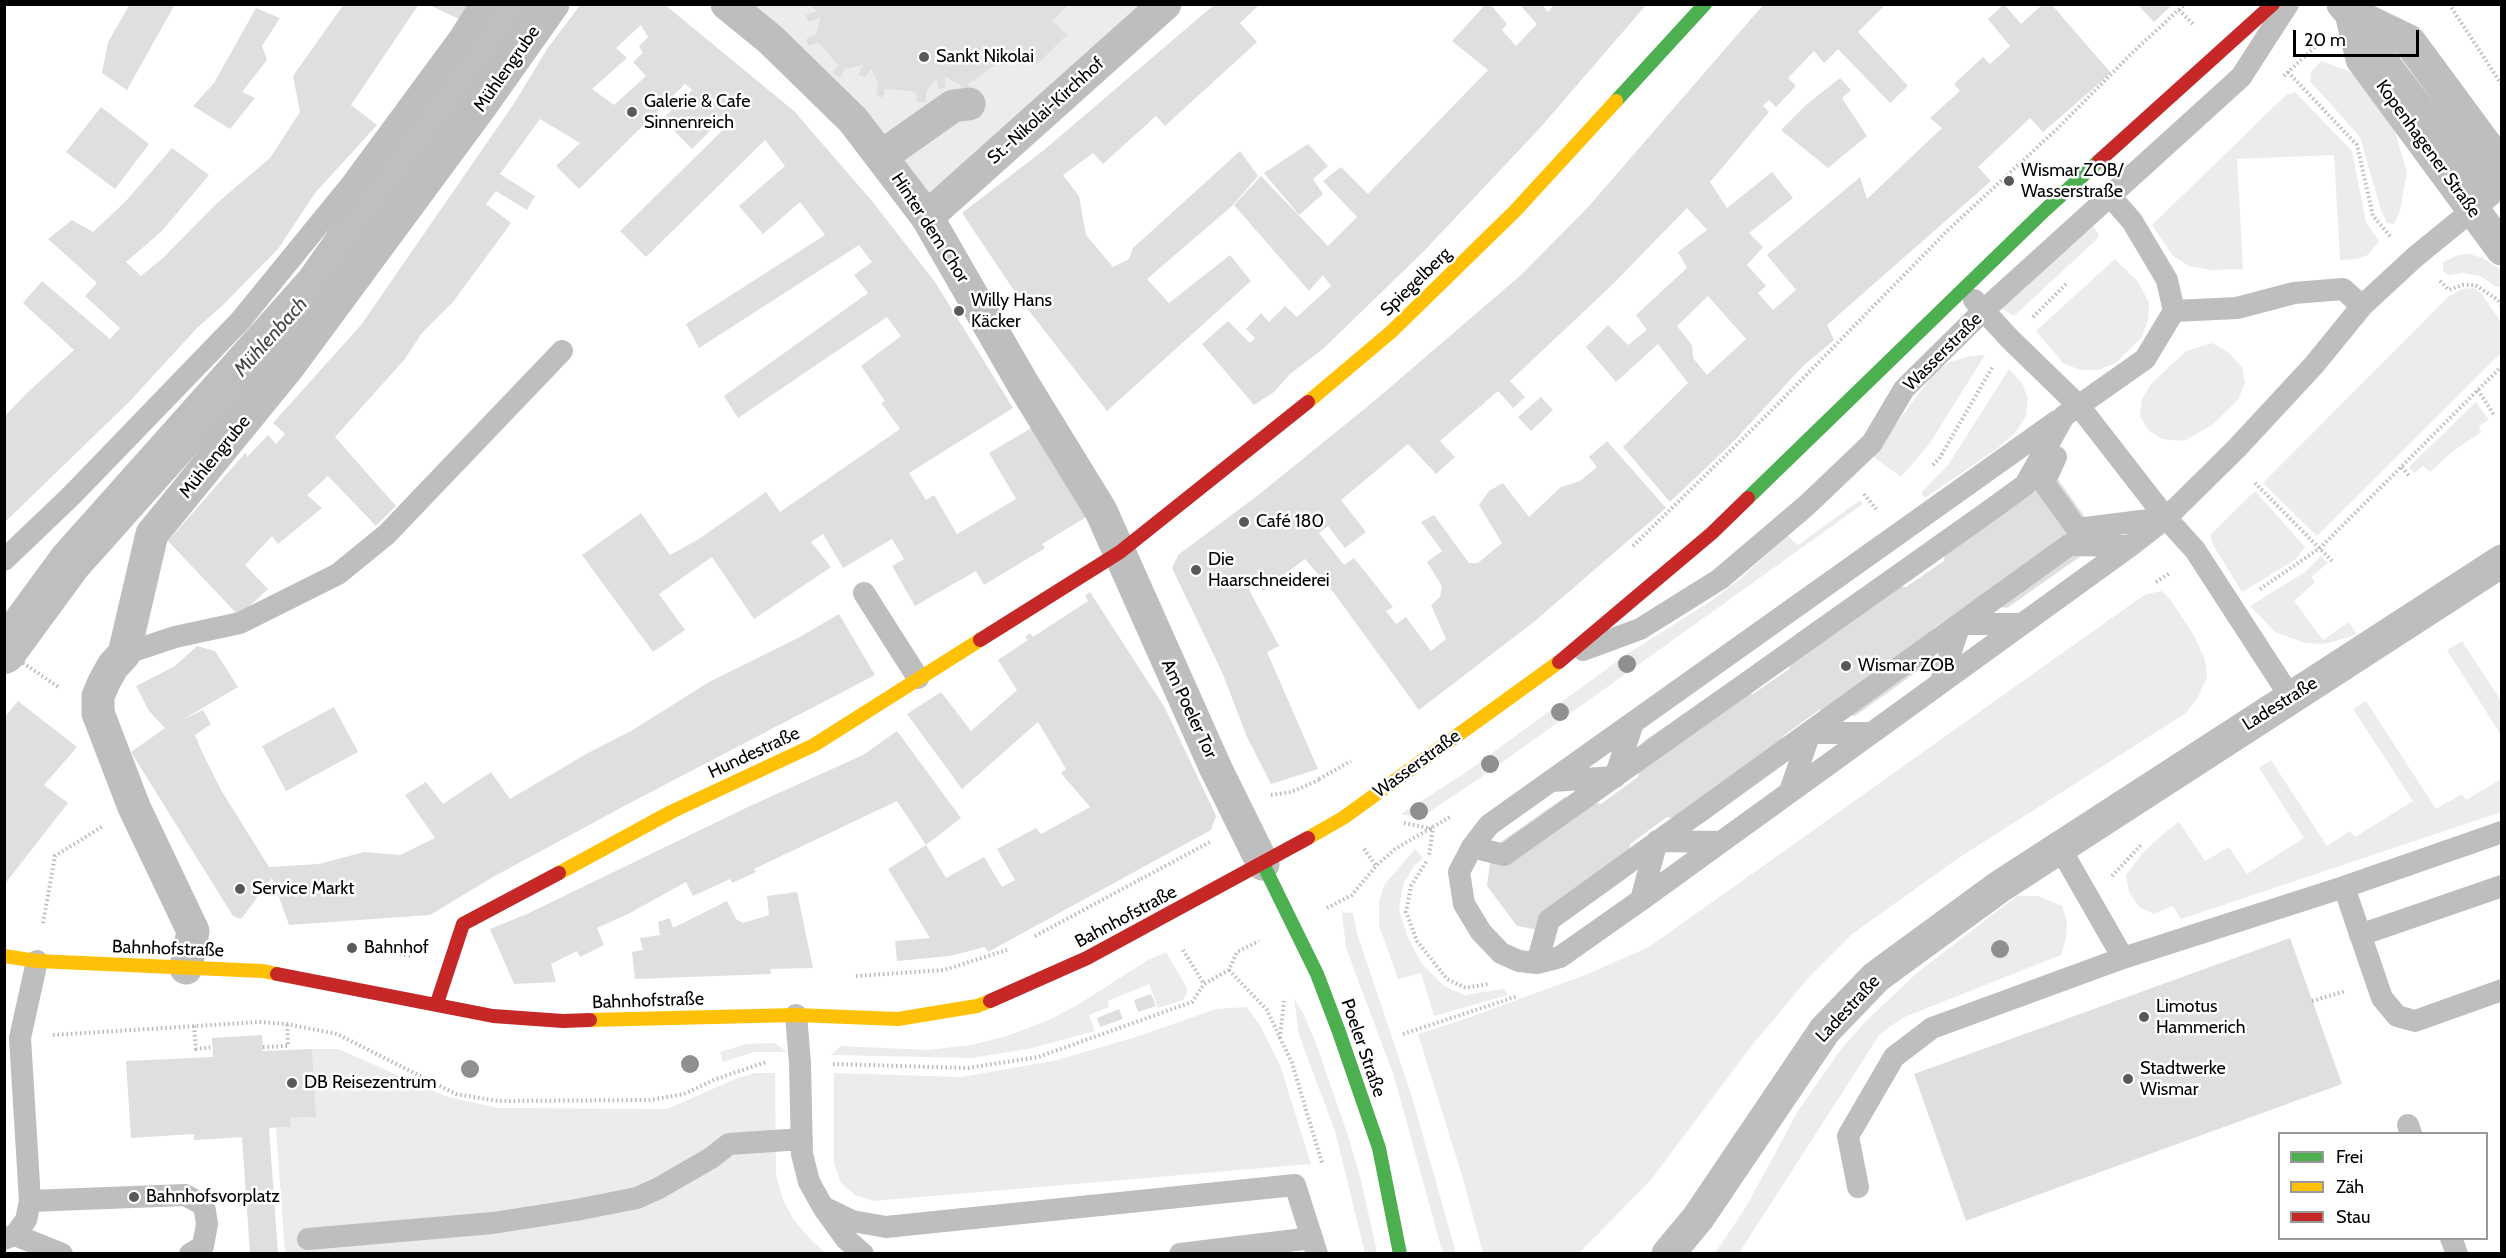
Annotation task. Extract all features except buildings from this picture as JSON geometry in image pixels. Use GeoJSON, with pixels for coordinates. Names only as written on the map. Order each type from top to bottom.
{"type":"FeatureCollection","features":[{"type":"Feature","properties":{"kind":"street","name":"Mühlengrube"},"geometry":{"type":"LineString","coordinates":[[186,968],[193,931],[134,807],[98,713],[98,696],[104,682],[113,666],[124,654],[152,534],[289,366],[439,164],[553,4]]}},
{"type":"Feature","properties":{"kind":"street","name":"Hinter dem Chor"},"geometry":{"type":"LineString","coordinates":[[727,4],[770,39],[853,120],[927,217],[1023,384],[1080,474],[1120,552]]}},
{"type":"Feature","properties":{"kind":"street","name":"St.-Nikolai-Kirchhof"},"geometry":{"type":"LineString","coordinates":[[927,217],[1042,96],[1165,4]]}},
{"type":"Feature","properties":{"kind":"street","name":"Spiegelberg"},"geometry":{"type":"LineString","coordinates":[[1120,552],[1260,442],[1391,332],[1515,211],[1705,4]]}},
{"type":"Feature","properties":{"kind":"street","name":"Wasserstraße"},"geometry":{"type":"LineString","coordinates":[[1263,864],[1343,818],[1567,656],[1712,533],[2046,209],[2273,4]]}},
{"type":"Feature","properties":{"kind":"street","name":"Kopenhagener Straße"},"geometry":{"type":"LineString","coordinates":[[2347,9],[2362,59],[2494,188]]}},
{"type":"Feature","properties":{"kind":"street","name":"Kopenhagener Straße"},"geometry":{"type":"LineString","coordinates":[[2347,9],[2409,41],[2494,188],[2502,249]]}},
{"type":"Feature","properties":{"kind":"street"},"geometry":{"type":"LineString","coordinates":[[882,156],[953,106],[969,104]]}},
{"type":"Feature","properties":{"kind":"street","name":"Hundestraße"},"geometry":{"type":"LineString","coordinates":[[437,1004],[464,924],[671,812],[814,745],[1120,552]]}},
{"type":"Feature","properties":{"kind":"street","name":"Am Poeler Tor"},"geometry":{"type":"LineString","coordinates":[[1120,552],[1140,602],[1263,864]]}},
{"type":"Feature","properties":{"kind":"street","name":"Ladestraße"},"geometry":{"type":"LineString","coordinates":[[1668,1254],[1698,1218],[1832,1022],[1876,977],[1999,887],[2502,561]]}},
{"type":"Feature","properties":{"kind":"street","name":"Bahnhofstraße"},"geometry":{"type":"LineString","coordinates":[[4,956],[37,961],[263,970],[494,1016],[563,1021],[796,1015],[898,1019],[977,1006],[1087,958],[1263,864]]}},
{"type":"Feature","properties":{"kind":"street","name":"Poeler Straße"},"geometry":{"type":"LineString","coordinates":[[1263,864],[1317,974],[1339,1032],[1379,1148],[1400,1254]]}},
{"type":"Feature","properties":{"kind":"lane"},"geometry":{"type":"LineString","coordinates":[[4,560],[72,495],[240,321],[351,185],[460,37],[481,4]]}},
{"type":"Feature","properties":{"kind":"lane","name":"Wasserstraße"},"geometry":{"type":"LineString","coordinates":[[1567,656],[1640,629],[1720,579],[1807,505],[1872,443],[1904,389],[1984,310],[2241,76],[2288,4]]}},
{"type":"Feature","properties":{"kind":"lane"},"geometry":{"type":"LineString","coordinates":[[2109,195],[2132,221],[2167,280],[2174,311],[2145,359],[1489,825],[1472,847],[1460,872],[1464,904],[1481,932],[1501,953],[1519,961],[1537,963],[1560,957],[2130,546],[2166,518],[2236,449],[2314,365],[2362,306],[2494,188]]}},
{"type":"Feature","properties":{"kind":"lane"},"geometry":{"type":"LineString","coordinates":[[1963,288],[2195,550],[2234,607],[2290,698]]}},
{"type":"Feature","properties":{"kind":"lane"},"geometry":{"type":"LineString","coordinates":[[2174,311],[2237,308],[2294,293],[2343,289],[2362,306]]}},
{"type":"Feature","properties":{"kind":"lane"},"geometry":{"type":"LineString","coordinates":[[124,654],[175,637],[240,622],[338,574],[387,534],[562,351]]}},
{"type":"Feature","properties":{"kind":"lane"},"geometry":{"type":"LineString","coordinates":[[2072,411],[2044,483],[2077,529],[2166,518]]}},
{"type":"Feature","properties":{"kind":"lane"},"geometry":{"type":"LineString","coordinates":[[1472,847],[1504,855],[2025,484],[2072,411]]}},
{"type":"Feature","properties":{"kind":"lane"},"geometry":{"type":"LineString","coordinates":[[1916,563],[1936,507]]}},
{"type":"Feature","properties":{"kind":"lane"},"geometry":{"type":"LineString","coordinates":[[1537,963],[1549,920],[2069,545],[2130,546]]}},
{"type":"Feature","properties":{"kind":"lane"},"geometry":{"type":"LineString","coordinates":[[1856,565],[1916,563]]}},
{"type":"Feature","properties":{"kind":"lane"},"geometry":{"type":"LineString","coordinates":[[864,593],[918,678]]}},
{"type":"Feature","properties":{"kind":"lane"},"geometry":{"type":"LineString","coordinates":[[1764,670],[1785,616]]}},
{"type":"Feature","properties":{"kind":"lane"},"geometry":{"type":"LineString","coordinates":[[1960,624],[2022,624]]}},
{"type":"Feature","properties":{"kind":"lane"},"geometry":{"type":"LineString","coordinates":[[1941,681],[1960,624]]}},
{"type":"Feature","properties":{"kind":"lane"},"geometry":{"type":"LineString","coordinates":[[1705,673],[1764,670]]}},
{"type":"Feature","properties":{"kind":"lane"},"geometry":{"type":"LineString","coordinates":[[1615,777],[1633,723]]}},
{"type":"Feature","properties":{"kind":"lane"},"geometry":{"type":"LineString","coordinates":[[1810,733],[1870,733]]}},
{"type":"Feature","properties":{"kind":"lane"},"geometry":{"type":"LineString","coordinates":[[1790,791],[1810,733]]}},
{"type":"Feature","properties":{"kind":"lane"},"geometry":{"type":"LineString","coordinates":[[1552,781],[1615,777]]}},
{"type":"Feature","properties":{"kind":"lane"},"geometry":{"type":"LineString","coordinates":[[1858,1187],[1848,1136],[1894,1057],[1932,1028],[2123,958],[2344,887],[2502,832]]}},
{"type":"Feature","properties":{"kind":"lane"},"geometry":{"type":"LineString","coordinates":[[1657,841],[1720,842]]}},
{"type":"Feature","properties":{"kind":"lane"},"geometry":{"type":"LineString","coordinates":[[1641,900],[1657,841]]}},
{"type":"Feature","properties":{"kind":"lane"},"geometry":{"type":"LineString","coordinates":[[2060,848],[2123,958]]}},
{"type":"Feature","properties":{"kind":"lane"},"geometry":{"type":"LineString","coordinates":[[2360,935],[2502,886]]}},
{"type":"Feature","properties":{"kind":"lane"},"geometry":{"type":"LineString","coordinates":[[2344,887],[2382,998],[2397,1016],[2415,1021],[2502,990]]}},
{"type":"Feature","properties":{"kind":"lane"},"geometry":{"type":"LineString","coordinates":[[37,961],[20,1038],[30,1201],[26,1220],[10,1237],[62,1254]]}},
{"type":"Feature","properties":{"kind":"lane"},"geometry":{"type":"LineString","coordinates":[[796,1015],[800,1063],[802,1154],[809,1182],[823,1207],[846,1239],[863,1254]]}},
{"type":"Feature","properties":{"kind":"lane"},"geometry":{"type":"LineString","coordinates":[[308,1239],[493,1223],[637,1198],[711,1158],[729,1144],[802,1139]]}},
{"type":"Feature","properties":{"kind":"lane"},"geometry":{"type":"LineString","coordinates":[[823,1207],[852,1221],[886,1227],[1294,1185],[1314,1246],[1180,1254]]}},
{"type":"Feature","properties":{"kind":"lane"},"geometry":{"type":"LineString","coordinates":[[30,1201],[185,1195],[204,1205],[207,1224],[203,1246],[190,1254]]}},
{"type":"Feature","properties":{"kind":"lane"},"geometry":{"type":"LineString","coordinates":[[2451,1240],[2457,1254]]}},
{"type":"Feature","properties":{"kind":"path"},"geometry":{"type":"LineString","coordinates":[[1626,552],[1770,412],[1947,231],[2057,129],[2132,53],[2185,4]]}},
{"type":"Feature","properties":{"kind":"path"},"geometry":{"type":"LineString","coordinates":[[2449,4],[2502,85]]}},
{"type":"Feature","properties":{"kind":"path"},"geometry":{"type":"LineString","coordinates":[[2288,72],[2356,145],[2373,216],[2387,234],[2449,290],[2463,285],[2475,285],[2500,299],[2502,306]]}},
{"type":"Feature","properties":{"kind":"path"},"geometry":{"type":"LineString","coordinates":[[2234,607],[2320,548],[2502,366]]}},
{"type":"Feature","properties":{"kind":"path"},"geometry":{"type":"LineString","coordinates":[[2478,390],[2494,415]]}},
{"type":"Feature","properties":{"kind":"path"},"geometry":{"type":"LineString","coordinates":[[2402,467],[2410,477]]}},
{"type":"Feature","properties":{"kind":"path"},"geometry":{"type":"LineString","coordinates":[[2255,483],[2332,561]]}},
{"type":"Feature","properties":{"kind":"path"},"geometry":{"type":"LineString","coordinates":[[23,663],[39,674]]}},
{"type":"Feature","properties":{"kind":"path"},"geometry":{"type":"LineString","coordinates":[[1318,779],[1355,759]]}},
{"type":"Feature","properties":{"kind":"path"},"geometry":{"type":"LineString","coordinates":[[37,961],[54,856],[134,807]]}},
{"type":"Feature","properties":{"kind":"path"},"geometry":{"type":"LineString","coordinates":[[1025,942],[1141,879]]}},
{"type":"Feature","properties":{"kind":"path"},"geometry":{"type":"LineString","coordinates":[[852,976],[944,970],[1014,947]]}},
{"type":"Feature","properties":{"kind":"path"},"geometry":{"type":"LineString","coordinates":[[399,959],[401,949]]}},
{"type":"Feature","properties":{"kind":"path"},"geometry":{"type":"LineString","coordinates":[[1229,970],[1267,1011],[1288,1055],[1324,1170]]}},
{"type":"Feature","properties":{"kind":"path"},"geometry":{"type":"LineString","coordinates":[[1402,1034],[1521,995]]}},
{"type":"Feature","properties":{"kind":"path"},"geometry":{"type":"LineString","coordinates":[[2312,1000],[2333,996]]}},
{"type":"Feature","properties":{"kind":"path"},"geometry":{"type":"LineString","coordinates":[[263,1047],[288,1046],[287,1024]]}},
{"type":"Feature","properties":{"kind":"path"},"geometry":{"type":"LineString","coordinates":[[194,1026],[196,1048],[212,1047]]}},
{"type":"Feature","properties":{"kind":"shaded area"},"geometry":{"type":"Polygon","coordinates":[[[727,5],[806,5],[817,11],[805,15],[809,22],[820,18],[816,34],[807,43],[811,46],[818,43],[838,65],[836,76],[841,77],[845,69],[863,65],[858,75],[865,78],[871,69],[878,84],[876,95],[883,98],[885,89],[916,92],[917,102],[926,102],[926,93],[936,78],[938,89],[946,88],[945,77],[960,85],[961,94],[968,84],[999,63],[1008,66],[1023,51],[1038,64],[1066,36],[1053,21],[1070,5],[1165,5],[927,217],[727,5]]]}},
{"type":"Feature","properties":{"kind":"shaded area"},"geometry":{"type":"Polygon","coordinates":[[[2321,61],[2357,74],[2392,122],[2407,172],[2400,211],[2394,224],[2387,223],[2381,210],[2360,137],[2310,81],[2311,72],[2321,61]]]}},
{"type":"Feature","properties":{"kind":"shaded area"},"geometry":{"type":"Polygon","coordinates":[[[2295,92],[2352,151],[2366,222],[2379,241],[2368,255],[2357,259],[2340,260],[2334,155],[2237,159],[2243,269],[2210,270],[2189,266],[2173,256],[2152,225],[2286,95],[2295,92]]]}},
{"type":"Feature","properties":{"kind":"shaded area"},"geometry":{"type":"Polygon","coordinates":[[[2093,226],[2099,235],[2097,239],[2014,316],[2000,308],[2093,226]]]}},
{"type":"Feature","properties":{"kind":"shaded area"},"geometry":{"type":"Polygon","coordinates":[[[2469,254],[2483,258],[2501,270],[2501,286],[2497,287],[2480,276],[2464,273],[2448,275],[2443,271],[2443,262],[2458,255],[2469,254]]]}},
{"type":"Feature","properties":{"kind":"shaded area"},"geometry":{"type":"Polygon","coordinates":[[[2115,259],[2139,283],[2149,303],[2148,320],[2142,337],[2116,363],[2098,370],[2080,370],[2063,363],[2036,331],[2115,259]]]}},
{"type":"Feature","properties":{"kind":"shaded area"},"geometry":{"type":"Polygon","coordinates":[[[2473,288],[2481,293],[2501,322],[2501,353],[2317,536],[2263,483],[2448,297],[2462,289],[2473,288]]]}},
{"type":"Feature","properties":{"kind":"shaded area"},"geometry":{"type":"Polygon","coordinates":[[[2212,343],[2228,352],[2242,367],[2245,383],[2238,400],[2212,425],[2184,441],[2162,439],[2148,430],[2140,416],[2142,399],[2151,384],[2186,351],[2212,343]]]}},
{"type":"Feature","properties":{"kind":"shaded area"},"geometry":{"type":"Polygon","coordinates":[[[1985,355],[1930,443],[1901,477],[1872,456],[1935,372],[1950,362],[1970,356],[1985,355]]]}},
{"type":"Feature","properties":{"kind":"shaded area"},"geometry":{"type":"Polygon","coordinates":[[[2009,369],[2022,383],[2028,398],[2026,416],[2016,432],[1998,448],[1925,498],[1921,493],[1948,465],[2009,369]]]}},
{"type":"Feature","properties":{"kind":"shaded area"},"geometry":{"type":"Polygon","coordinates":[[[2476,402],[2489,420],[2479,426],[2481,432],[2452,452],[2430,472],[2423,466],[2414,473],[2409,467],[2476,402]]]}},
{"type":"Feature","properties":{"kind":"shaded area"},"geometry":{"type":"Polygon","coordinates":[[[2255,491],[2305,547],[2295,560],[2242,592],[2213,545],[2210,535],[2255,491]]]}},
{"type":"Feature","properties":{"kind":"shaded area"},"geometry":{"type":"Polygon","coordinates":[[[1860,500],[1863,504],[1480,778],[1420,818],[1401,814],[1465,773],[1627,654],[1708,603],[1740,579],[1787,535],[1798,545],[1860,500]]]}},
{"type":"Feature","properties":{"kind":"shaded area"},"geometry":{"type":"Polygon","coordinates":[[[2321,556],[2328,563],[2311,577],[2315,582],[2294,601],[2323,640],[2349,622],[2356,634],[2324,644],[2305,643],[2275,632],[2250,606],[2305,572],[2321,556]]]}},
{"type":"Feature","properties":{"kind":"shaded area"},"geometry":{"type":"Polygon","coordinates":[[[2162,591],[2170,599],[2193,634],[2205,659],[2207,678],[2198,697],[2186,713],[1957,859],[1852,934],[1810,976],[1753,1044],[1650,1181],[1577,1254],[1483,1253],[1463,1179],[1418,1034],[1585,975],[1649,947],[2137,600],[2147,594],[2162,591]]]}},
{"type":"Feature","properties":{"kind":"shaded area"},"geometry":{"type":"Polygon","coordinates":[[[2462,641],[2501,701],[2501,735],[2447,650],[2462,641]]]}},
{"type":"Feature","properties":{"kind":"shaded area"},"geometry":{"type":"Polygon","coordinates":[[[2366,701],[2436,809],[2462,794],[2466,800],[2501,779],[2501,812],[2181,919],[2173,906],[2154,914],[2139,907],[2129,892],[2126,875],[2142,854],[2179,822],[2205,861],[2229,847],[2247,874],[2304,838],[2259,768],[2271,760],[2327,846],[2350,831],[2355,837],[2413,801],[2353,709],[2366,701]]]}},
{"type":"Feature","properties":{"kind":"shaded area"},"geometry":{"type":"Polygon","coordinates":[[[1415,849],[1423,858],[1414,866],[1403,884],[1399,910],[1409,940],[1422,964],[1444,986],[1464,995],[1504,989],[1507,994],[1505,996],[1434,1016],[1421,973],[1398,979],[1379,925],[1379,902],[1384,885],[1415,849]]]}},
{"type":"Feature","properties":{"kind":"shaded area"},"geometry":{"type":"Polygon","coordinates":[[[2017,896],[2038,896],[2062,906],[2067,922],[2066,938],[2061,955],[1902,1018],[1880,1034],[1739,1253],[1715,1253],[1746,1207],[1798,1111],[1841,1049],[1865,1022],[1918,972],[2017,896]]]}},
{"type":"Feature","properties":{"kind":"shaded area"},"geometry":{"type":"Polygon","coordinates":[[[1342,912],[1353,913],[1357,933],[1412,1097],[1456,1253],[1444,1253],[1441,1247],[1394,1076],[1346,948],[1342,912]]]}},
{"type":"Feature","properties":{"kind":"shaded area"},"geometry":{"type":"Polygon","coordinates":[[[1166,952],[1187,988],[1183,1000],[1158,1008],[1149,984],[1108,1001],[1109,1007],[1089,1015],[1095,1031],[1028,1049],[972,1058],[831,1055],[841,1046],[927,1050],[971,1045],[1007,1036],[1051,1019],[1148,960],[1166,952]]]}},
{"type":"Feature","properties":{"kind":"shaded area"},"geometry":{"type":"Polygon","coordinates":[[[1294,998],[1317,1046],[1347,1133],[1361,1180],[1377,1253],[1365,1253],[1335,1131],[1299,1035],[1294,998]]]}},
{"type":"Feature","properties":{"kind":"shaded area"},"geometry":{"type":"Polygon","coordinates":[[[1247,1007],[1261,1027],[1280,1065],[1311,1164],[874,1201],[855,1195],[841,1183],[834,1164],[834,1073],[961,1077],[1053,1061],[1133,1038],[1216,1009],[1247,1007]]]}},
{"type":"Feature","properties":{"kind":"shaded area"},"geometry":{"type":"Polygon","coordinates":[[[775,1043],[787,1052],[754,1052],[723,1062],[720,1052],[747,1044],[775,1043]]]}},
{"type":"Feature","properties":{"kind":"shaded area"},"geometry":{"type":"Polygon","coordinates":[[[312,1049],[338,1049],[448,1097],[499,1108],[667,1109],[735,1079],[755,1073],[775,1073],[776,1175],[783,1200],[794,1220],[826,1253],[285,1253],[276,1128],[291,1127],[290,1118],[316,1117],[312,1049]]]}},
{"type":"Feature","properties":{"kind":"waterway","name":"Mühlenbach"},"geometry":{"type":"LineString","coordinates":[[4,652],[70,562],[317,285],[514,4]]}},
{"type":"Feature","properties":{"kind":"traffic: fast"},"geometry":{"type":"LineString","coordinates":[[1616,101],[1705,4]]}},
{"type":"Feature","properties":{"kind":"traffic: fast"},"geometry":{"type":"LineString","coordinates":[[1748,498],[2046,209],[2099,161]]}},
{"type":"Feature","properties":{"kind":"traffic: fast"},"geometry":{"type":"LineString","coordinates":[[1263,864],[1317,974],[1339,1032],[1379,1148],[1400,1254]]}},
{"type":"Feature","properties":{"kind":"traffic: slow"},"geometry":{"type":"LineString","coordinates":[[1308,402],[1391,332],[1515,211],[1616,101]]}},
{"type":"Feature","properties":{"kind":"traffic: slow"},"geometry":{"type":"LineString","coordinates":[[559,873],[671,812],[814,745],[980,640]]}},
{"type":"Feature","properties":{"kind":"traffic: slow"},"geometry":{"type":"LineString","coordinates":[[1308,838],[1343,818],[1559,662]]}},
{"type":"Feature","properties":{"kind":"traffic: slow"},"geometry":{"type":"LineString","coordinates":[[4,956],[37,961],[263,971],[277,974]]}},
{"type":"Feature","properties":{"kind":"traffic: slow"},"geometry":{"type":"LineString","coordinates":[[590,1020],[796,1015],[898,1019],[977,1006],[990,1001]]}},
{"type":"Feature","properties":{"kind":"traffic: jam"},"geometry":{"type":"LineString","coordinates":[[2099,161],[2273,4]]}},
{"type":"Feature","properties":{"kind":"traffic: jam"},"geometry":{"type":"LineString","coordinates":[[980,640],[1120,552],[1308,402]]}},
{"type":"Feature","properties":{"kind":"traffic: jam"},"geometry":{"type":"LineString","coordinates":[[1559,662],[1712,533],[1748,498]]}},
{"type":"Feature","properties":{"kind":"traffic: jam"},"geometry":{"type":"LineString","coordinates":[[990,1001],[1087,958],[1308,838]]}},
{"type":"Feature","properties":{"kind":"traffic: jam"},"geometry":{"type":"LineString","coordinates":[[437,1003],[463,924],[559,873]]}},
{"type":"Feature","properties":{"kind":"traffic: jam"},"geometry":{"type":"LineString","coordinates":[[277,974],[493,1016],[563,1021],[590,1020]]}},
{"type":"Feature","properties":{"kind":"place","name":"Sankt Nikolai"},"geometry":{"type":"Point","coordinates":[924,57]}},
{"type":"Feature","properties":{"kind":"place","name":"Galerie & Cafe Sinnenreich"},"geometry":{"type":"Point","coordinates":[632,112]}},
{"type":"Feature","properties":{"kind":"place","name":"Wismar ZOB/ Wasserstraße"},"geometry":{"type":"Point","coordinates":[2009,181]}},
{"type":"Feature","properties":{"kind":"place","name":"Willy Hans Käcker"},"geometry":{"type":"Point","coordinates":[959,311]}},
{"type":"Feature","properties":{"kind":"place","name":"Café 180"},"geometry":{"type":"Point","coordinates":[1244,522]}},
{"type":"Feature","properties":{"kind":"place","name":"Die Haarschneiderei"},"geometry":{"type":"Point","coordinates":[1196,570]}},
{"type":"Feature","properties":{"kind":"place","name":"Wismar ZOB"},"geometry":{"type":"Point","coordinates":[1846,666]}},
{"type":"Feature","properties":{"kind":"place","name":"Service Markt"},"geometry":{"type":"Point","coordinates":[240,889]}},
{"type":"Feature","properties":{"kind":"place","name":"Bahnhof"},"geometry":{"type":"Point","coordinates":[352,948]}},
{"type":"Feature","properties":{"kind":"place","name":"Limotus Hammerich"},"geometry":{"type":"Point","coordinates":[2144,1017]}},
{"type":"Feature","properties":{"kind":"place","name":"Stadtwerke Wismar"},"geometry":{"type":"Point","coordinates":[2128,1079]}},
{"type":"Feature","properties":{"kind":"place","name":"DB Reisezentrum"},"geometry":{"type":"Point","coordinates":[292,1083]}},
{"type":"Feature","properties":{"kind":"place","name":"Bahnhofsvorplatz"},"geometry":{"type":"Point","coordinates":[134,1197]}}]}
